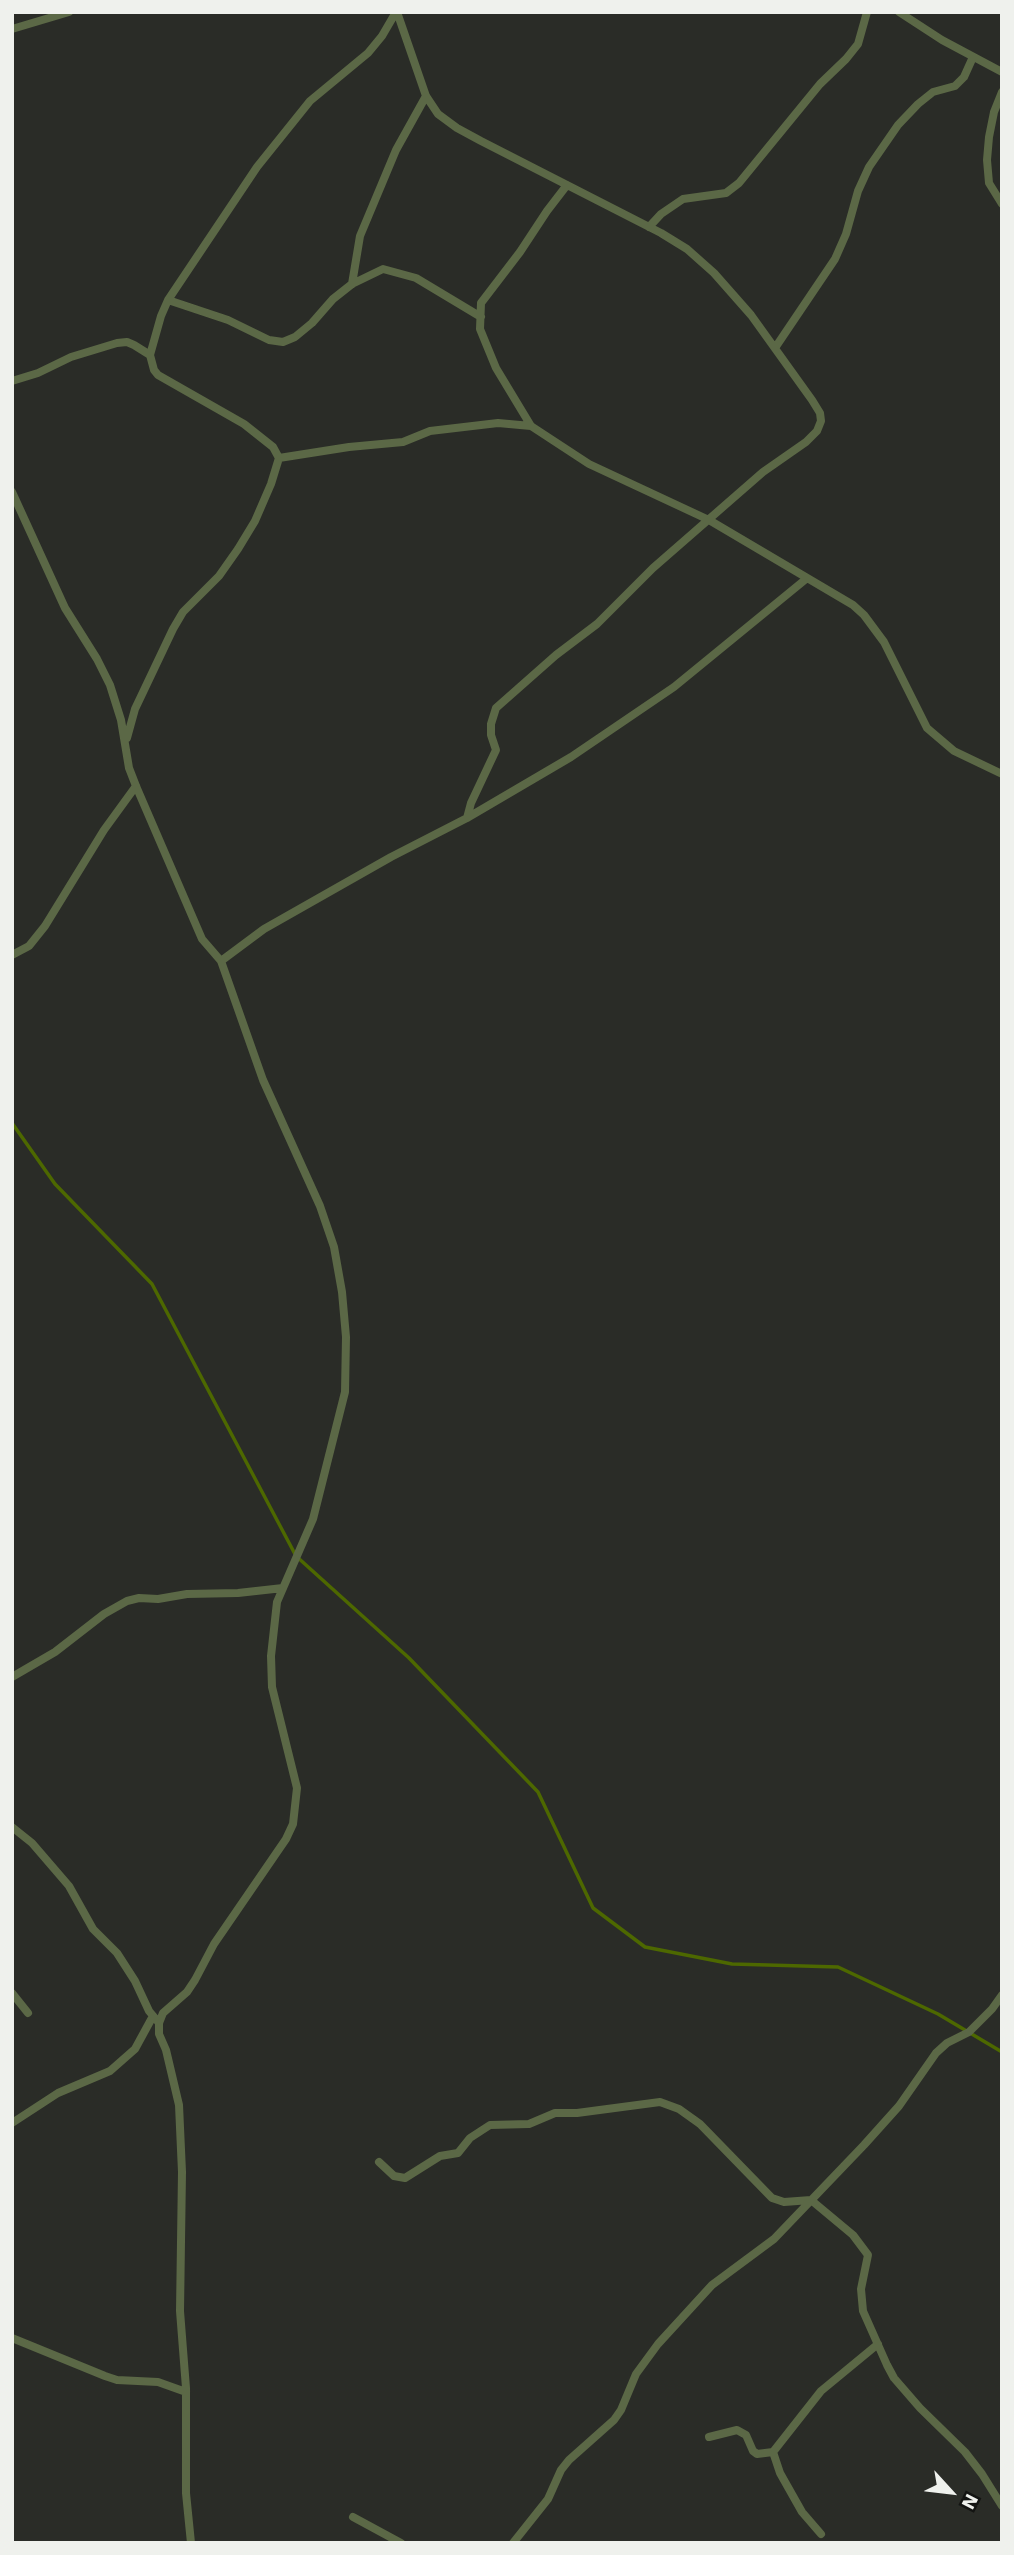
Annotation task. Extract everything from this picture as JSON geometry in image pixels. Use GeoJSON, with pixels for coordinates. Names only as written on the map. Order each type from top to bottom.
{"type":"FeatureCollection","features":[{"type":"Feature","properties":{"kind":"street"},"geometry":{"type":"LineString","coordinates":[[12,29],[69,12]]}},
{"type":"Feature","properties":{"kind":"street"},"geometry":{"type":"LineString","coordinates":[[396,12],[426,96],[438,114],[457,128],[687,249],[714,273],[751,315],[820,413],[821,421],[817,431],[763,472],[597,624],[556,654],[496,708],[491,724],[491,736],[496,750],[471,803],[467,818]]}},
{"type":"Feature","properties":{"kind":"street"},"geometry":{"type":"LineString","coordinates":[[126,740],[135,709],[173,629],[183,612],[219,576],[238,549],[265,496],[279,458],[273,447],[244,424],[158,374],[151,364],[150,355],[168,300],[257,167],[310,101],[368,53],[396,12]]}},
{"type":"Feature","properties":{"kind":"street"},"geometry":{"type":"LineString","coordinates":[[649,227],[683,199],[726,193],[739,184],[820,84],[833,74],[858,44],[867,12]]}},
{"type":"Feature","properties":{"kind":"street"},"geometry":{"type":"LineString","coordinates":[[899,12],[1002,72]]}},
{"type":"Feature","properties":{"kind":"street"},"geometry":{"type":"LineString","coordinates":[[775,348],[835,259],[869,167],[898,125],[933,92],[955,86],[964,77],[973,57]]}},
{"type":"Feature","properties":{"kind":"street"},"geometry":{"type":"LineString","coordinates":[[1002,92],[994,111],[988,160],[989,183],[1002,204]]}},
{"type":"Feature","properties":{"kind":"street"},"geometry":{"type":"LineString","coordinates":[[352,284],[360,236],[396,150],[426,96]]}},
{"type":"Feature","properties":{"kind":"street"},"geometry":{"type":"LineString","coordinates":[[568,185],[481,303],[481,329],[496,368],[531,426],[589,464],[709,520],[853,605],[884,642],[927,728],[954,751],[1002,774]]}},
{"type":"Feature","properties":{"kind":"street"},"geometry":{"type":"LineString","coordinates":[[168,300],[228,320],[269,340],[283,342],[295,337],[312,323],[333,299],[352,284],[383,269],[425,283],[481,317]]}},
{"type":"Feature","properties":{"kind":"street"},"geometry":{"type":"LineString","coordinates":[[12,381],[38,373],[71,357],[117,343],[127,342],[150,355]]}},
{"type":"Feature","properties":{"kind":"street"},"geometry":{"type":"LineString","coordinates":[[279,458],[403,442],[430,431],[498,423],[531,426]]}},
{"type":"Feature","properties":{"kind":"street"},"geometry":{"type":"LineString","coordinates":[[12,492],[65,608],[110,685],[126,740],[129,768],[202,939],[221,961],[263,1080],[320,1206],[334,1247],[342,1292],[346,1338],[345,1392],[313,1519],[277,1602],[274,1630],[272,1687],[297,1788],[293,1824],[286,1839],[214,1944],[187,1992],[163,2013],[159,2023],[159,2034],[166,2050],[179,2105],[182,2172],[180,2311],[186,2392],[186,2493],[191,2543]]}},
{"type":"Feature","properties":{"kind":"street"},"geometry":{"type":"LineString","coordinates":[[221,961],[264,929],[391,857],[467,818],[571,757],[674,687],[806,579]]}},
{"type":"Feature","properties":{"kind":"street"},"geometry":{"type":"LineString","coordinates":[[12,955],[29,946],[45,926],[104,830],[136,786]]}},
{"type":"Feature","properties":{"kind":"street"},"geometry":{"type":"LineString","coordinates":[[12,1678],[55,1653],[104,1614],[127,1601],[283,1588]]}},
{"type":"Feature","properties":{"kind":"street"},"geometry":{"type":"LineString","coordinates":[[12,1828],[32,1843],[69,1886],[89,1923],[117,1953],[159,2023]]}},
{"type":"Feature","properties":{"kind":"street"},"geometry":{"type":"LineString","coordinates":[[12,1993],[28,2013]]}},
{"type":"Feature","properties":{"kind":"street"},"geometry":{"type":"LineString","coordinates":[[513,2543],[548,2499],[561,2470],[569,2460],[614,2420],[636,2374],[658,2344],[712,2285],[774,2239],[899,2106],[936,2053],[947,2043],[969,2032],[1002,1995]]}},
{"type":"Feature","properties":{"kind":"street"},"geometry":{"type":"LineString","coordinates":[[12,2123],[58,2093],[110,2071],[135,2049],[153,2016]]}},
{"type":"Feature","properties":{"kind":"street"},"geometry":{"type":"LineString","coordinates":[[379,2162],[394,2176],[405,2178],[440,2157],[458,2153],[470,2138],[490,2125],[528,2123],[555,2113],[577,2113],[660,2102],[670,2104],[690,2116],[772,2198],[784,2202],[811,2200],[853,2235],[868,2255],[861,2289],[863,2311],[894,2378],[965,2452],[1002,2506]]}},
{"type":"Feature","properties":{"kind":"street"},"geometry":{"type":"LineString","coordinates":[[12,2338],[117,2380],[158,2382],[186,2392]]}},
{"type":"Feature","properties":{"kind":"street"},"geometry":{"type":"LineString","coordinates":[[709,2437],[737,2430],[746,2435],[753,2451],[758,2454],[773,2452],[821,2391],[878,2344]]}},
{"type":"Feature","properties":{"kind":"street"},"geometry":{"type":"LineString","coordinates":[[773,2452],[780,2473],[802,2512],[821,2534]]}},
{"type":"Feature","properties":{"kind":"street"},"geometry":{"type":"LineString","coordinates":[[353,2517],[401,2543]]}},
{"type":"Feature","properties":{"kind":"waterway"},"geometry":{"type":"LineString","coordinates":[[12,1123],[55,1184],[152,1284],[296,1556],[409,1658],[538,1792],[593,1908],[645,1947],[732,1964],[838,1967],[938,2014],[1002,2052]]}}]}
